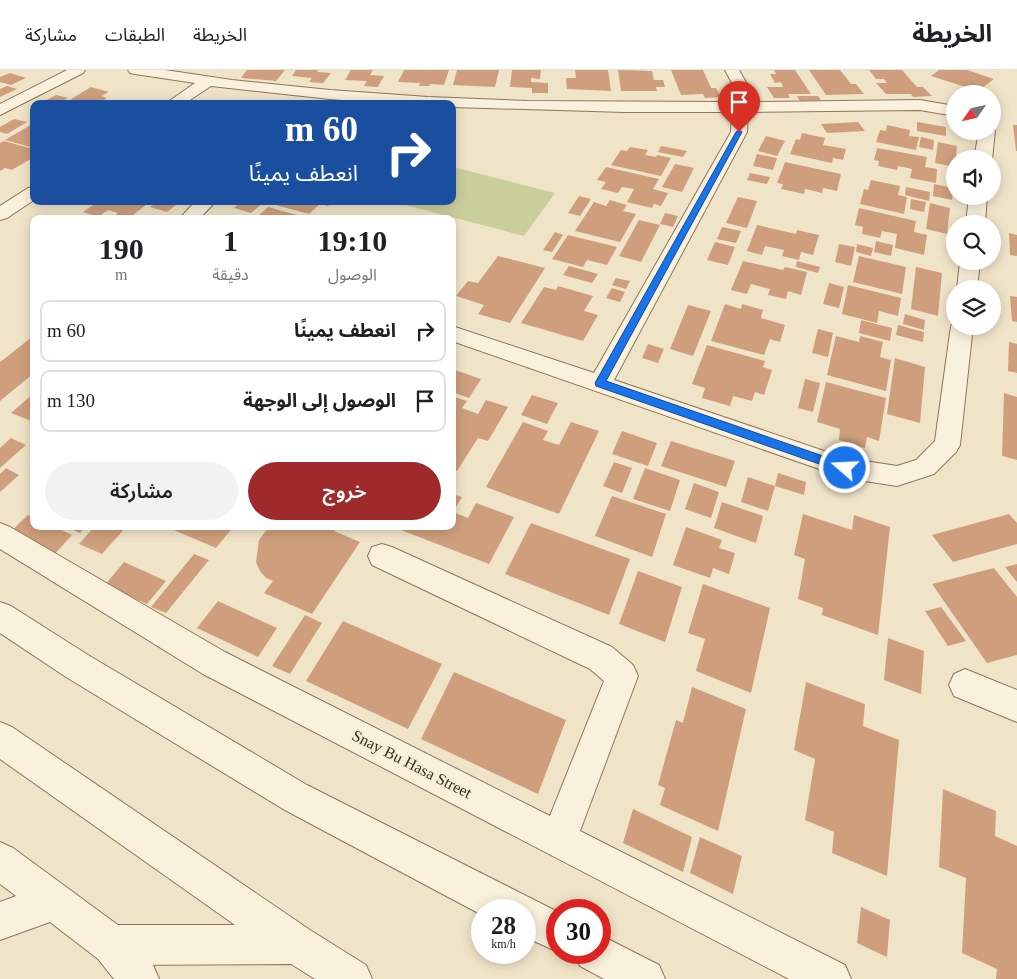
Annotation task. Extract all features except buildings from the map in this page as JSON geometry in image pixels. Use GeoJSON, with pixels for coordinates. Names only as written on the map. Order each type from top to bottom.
{"type":"FeatureCollection","features":[{"type":"Feature","properties":{"kind":"street"},"geometry":{"type":"LineString","coordinates":[[0,110],[78,70]]}},
{"type":"Feature","properties":{"kind":"street"},"geometry":{"type":"LineString","coordinates":[[135,70],[330,100]]}},
{"type":"Feature","properties":{"kind":"street"},"geometry":{"type":"LineString","coordinates":[[600,383],[739,132],[746,107],[732,70]]}},
{"type":"Feature","properties":{"kind":"street"},"geometry":{"type":"LineString","coordinates":[[179,100],[207,82]]}},
{"type":"Feature","properties":{"kind":"street"},"geometry":{"type":"LineString","coordinates":[[456,102],[697,109],[920,106],[946,110]]}},
{"type":"Feature","properties":{"kind":"street"},"geometry":{"type":"LineString","coordinates":[[0,214],[30,195]]}},
{"type":"Feature","properties":{"kind":"street"},"geometry":{"type":"LineString","coordinates":[[192,215],[203,205]]}},
{"type":"Feature","properties":{"kind":"street"},"geometry":{"type":"LineString","coordinates":[[456,335],[845,468],[897,476],[925,467],[947,446],[961,335]]}},
{"type":"Feature","properties":{"kind":"street","name":"Snay Bu Hasa Street"},"geometry":{"type":"LineString","coordinates":[[0,535],[214,663],[831,979]]}},
{"type":"Feature","properties":{"kind":"street"},"geometry":{"type":"LineString","coordinates":[[382,556],[601,658],[622,676],[559,839]]}},
{"type":"Feature","properties":{"kind":"street"},"geometry":{"type":"LineString","coordinates":[[0,616],[77,666],[295,797],[492,899]]}},
{"type":"Feature","properties":{"kind":"street"},"geometry":{"type":"LineString","coordinates":[[965,685],[1017,706]]}},
{"type":"Feature","properties":{"kind":"street"},"geometry":{"type":"LineString","coordinates":[[0,739],[296,944],[352,979]]}},
{"type":"Feature","properties":{"kind":"street"},"geometry":{"type":"LineString","coordinates":[[0,861],[112,945],[139,979]]}},
{"type":"Feature","properties":{"kind":"street"},"geometry":{"type":"LineString","coordinates":[[0,921],[54,902]]}},
{"type":"Feature","properties":{"kind":"street"},"geometry":{"type":"LineString","coordinates":[[112,945],[296,944]]}},
{"type":"Feature","properties":{"kind":"street"},"geometry":{"type":"LineString","coordinates":[[611,961],[645,979]]}},
{"type":"Feature","properties":{"kind":"green space"},"geometry":{"type":"Polygon","coordinates":[[[456,168],[555,193],[524,236],[456,218],[456,215],[444,215],[405,205],[456,205],[456,168]]]}},
{"type":"Feature","properties":{"kind":"route"},"geometry":{"type":"LineString","coordinates":[[739,132],[600,383],[845,468]]}}]}
